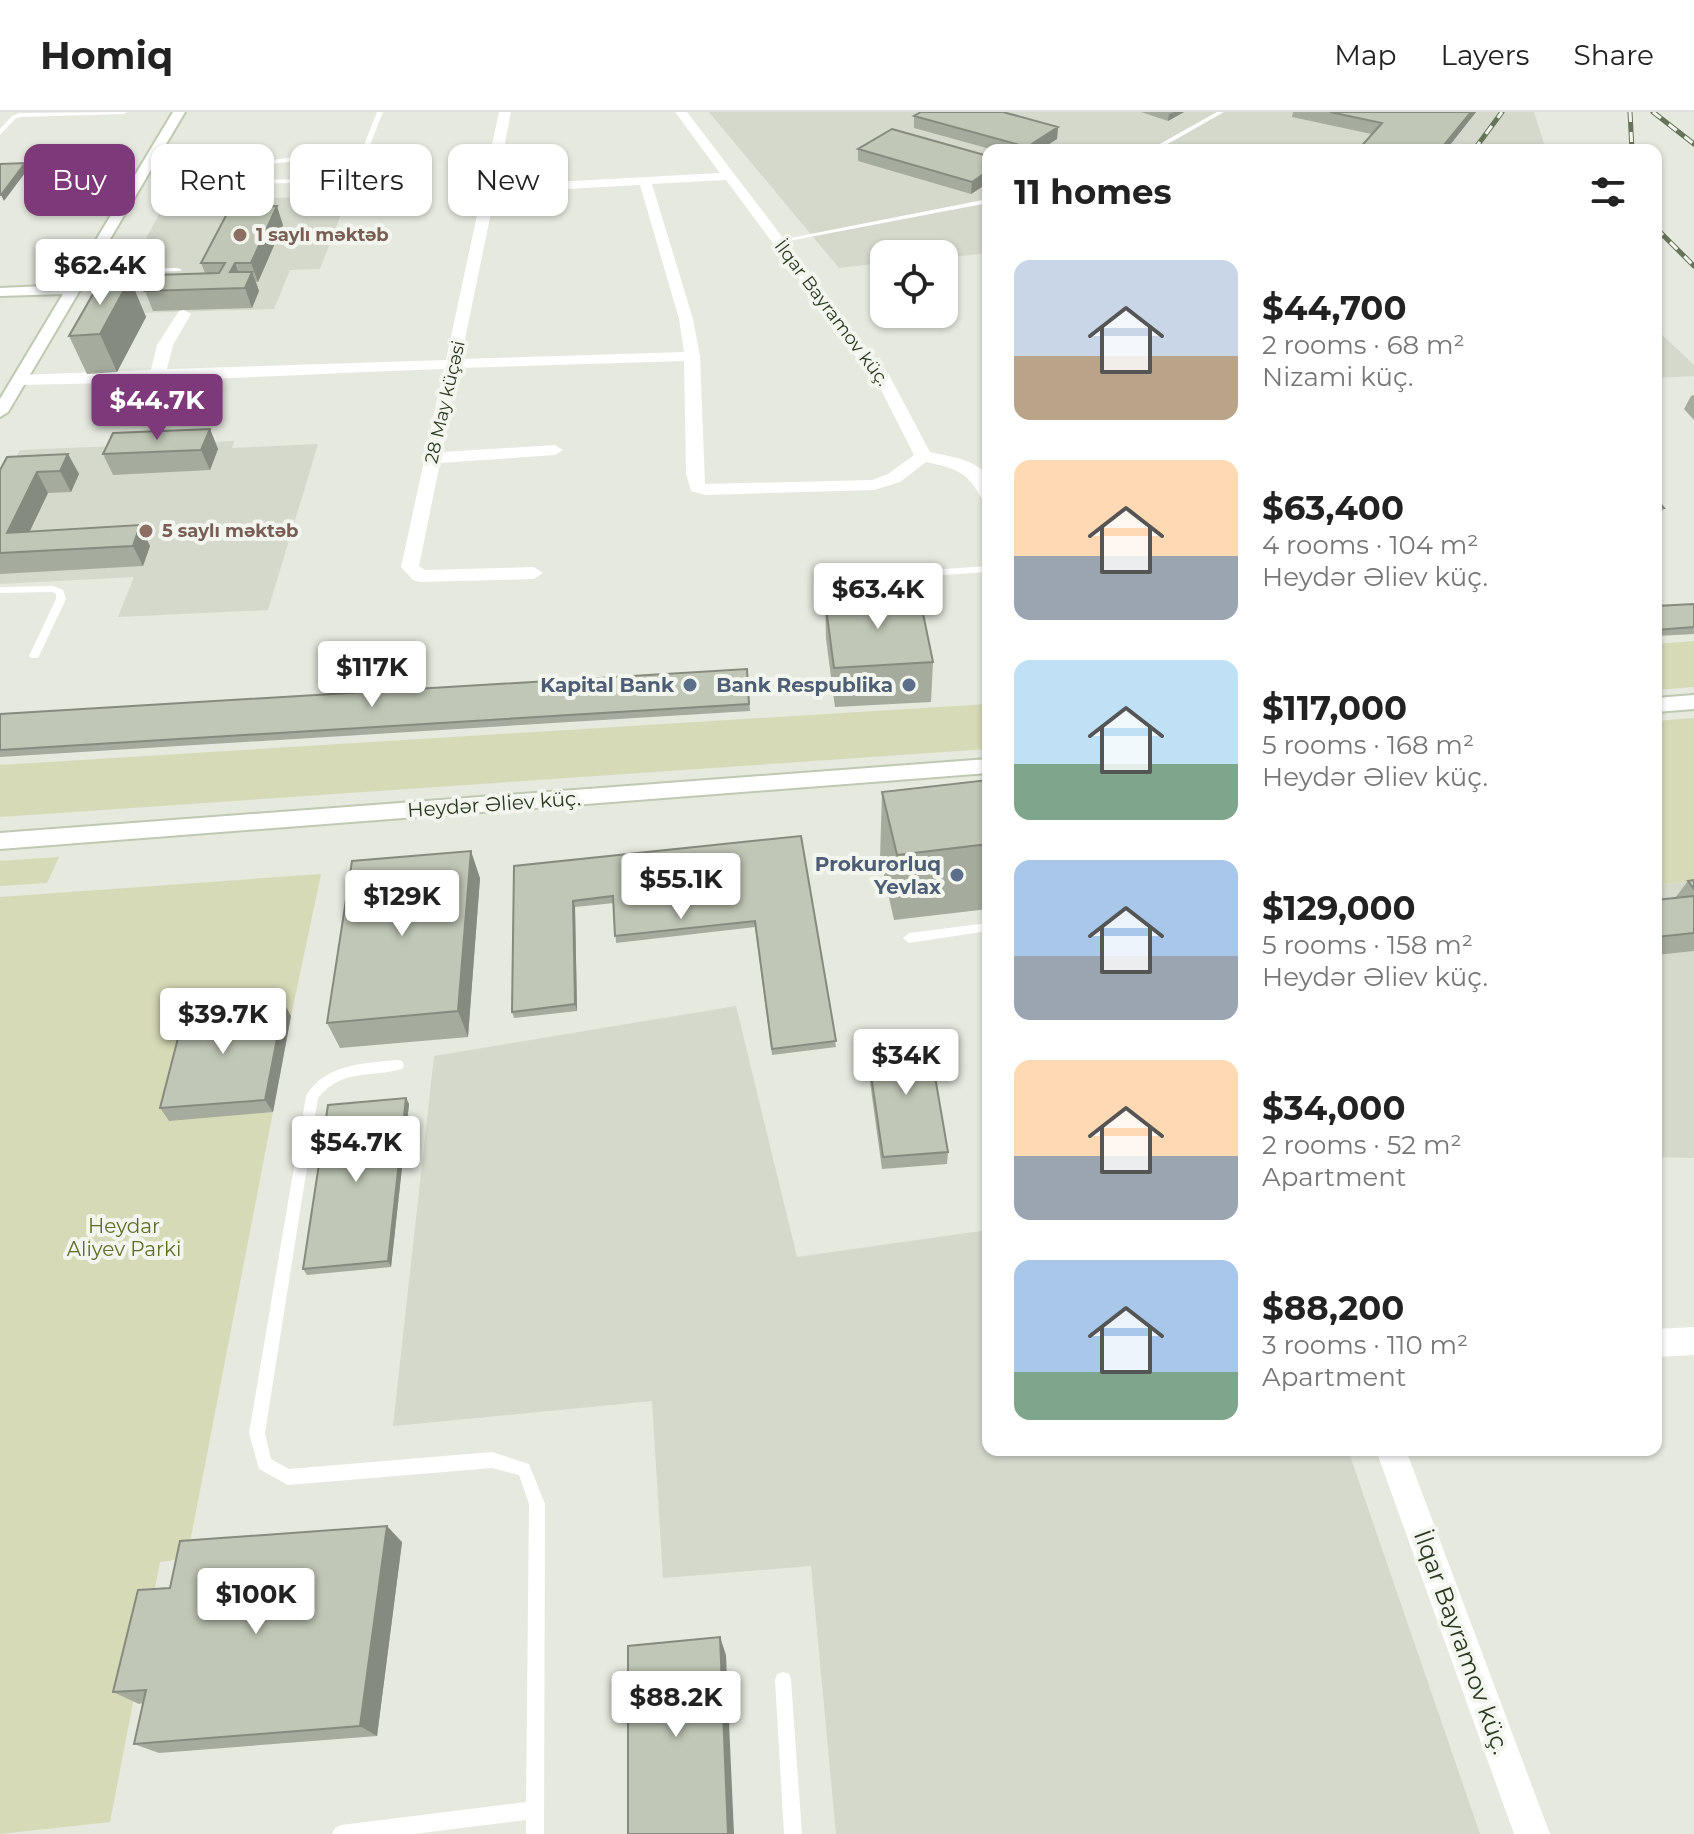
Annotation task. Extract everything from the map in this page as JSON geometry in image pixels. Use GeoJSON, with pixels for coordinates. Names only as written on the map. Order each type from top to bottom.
{"type":"FeatureCollection","features":[{"type":"Feature","properties":{"kind":"street"},"geometry":{"type":"LineString","coordinates":[[0,412],[179,112]]}},
{"type":"Feature","properties":{"kind":"street","name":"28 May küçəsi"},"geometry":{"type":"LineString","coordinates":[[499,144],[505,112]]}},
{"type":"Feature","properties":{"kind":"street","name":"İlqar Bayramov küç."},"geometry":{"type":"LineString","coordinates":[[681,112],[840,330],[882,376],[923,456]]}},
{"type":"Feature","properties":{"kind":"street"},"geometry":{"type":"LineString","coordinates":[[568,185],[729,176]]}},
{"type":"Feature","properties":{"kind":"street"},"geometry":{"type":"LineString","coordinates":[[645,181],[686,319],[692,356],[694,474],[697,487],[711,491],[874,485],[894,478],[923,456],[959,464],[977,473],[982,483]]}},
{"type":"Feature","properties":{"kind":"street","name":"28 May küçəsi"},"geometry":{"type":"LineString","coordinates":[[486,216],[410,567],[420,576],[534,573]]}},
{"type":"Feature","properties":{"kind":"street"},"geometry":{"type":"LineString","coordinates":[[0,292],[72,289]]}},
{"type":"Feature","properties":{"kind":"street"},"geometry":{"type":"LineString","coordinates":[[158,374],[165,345],[184,314]]}},
{"type":"Feature","properties":{"kind":"street"},"geometry":{"type":"LineString","coordinates":[[19,380],[692,356]]}},
{"type":"Feature","properties":{"kind":"street"},"geometry":{"type":"LineString","coordinates":[[432,458],[555,450]]}},
{"type":"Feature","properties":{"kind":"street"},"geometry":{"type":"LineString","coordinates":[[1662,705],[1694,702]]}},
{"type":"Feature","properties":{"kind":"street","name":"Heydər Əliev küç."},"geometry":{"type":"LineString","coordinates":[[0,841],[982,766]]}},
{"type":"Feature","properties":{"kind":"street"},"geometry":{"type":"LineString","coordinates":[[1662,1343],[1694,1341]]}},
{"type":"Feature","properties":{"kind":"street","name":"İlqar Bayramov küç."},"geometry":{"type":"LineString","coordinates":[[1393,1456],[1532,1834]]}},
{"type":"Feature","properties":{"kind":"lane"},"geometry":{"type":"LineString","coordinates":[[0,133],[14,117],[20,115],[124,112]]}},
{"type":"Feature","properties":{"kind":"lane"},"geometry":{"type":"LineString","coordinates":[[367,144],[380,112]]}},
{"type":"Feature","properties":{"kind":"lane"},"geometry":{"type":"LineString","coordinates":[[1163,144],[1221,112]]}},
{"type":"Feature","properties":{"kind":"lane"},"geometry":{"type":"LineString","coordinates":[[364,152],[355,176],[344,181],[239,182],[233,178],[236,170],[261,163],[364,152]]}},
{"type":"Feature","properties":{"kind":"lane"},"geometry":{"type":"LineString","coordinates":[[778,241],[982,202]]}},
{"type":"Feature","properties":{"kind":"lane"},"geometry":{"type":"LineString","coordinates":[[82,272],[178,270]]}},
{"type":"Feature","properties":{"kind":"lane"},"geometry":{"type":"LineString","coordinates":[[881,625],[880,590],[886,580],[901,575],[982,569]]}},
{"type":"Feature","properties":{"kind":"lane"},"geometry":{"type":"LineString","coordinates":[[0,590],[53,589],[60,592],[61,599],[34,656]]}},
{"type":"Feature","properties":{"kind":"lane"},"geometry":{"type":"LineString","coordinates":[[909,938],[982,928]]}},
{"type":"Feature","properties":{"kind":"lane"},"geometry":{"type":"LineString","coordinates":[[398,1065],[339,1073],[321,1082],[312,1096],[257,1433],[264,1464],[288,1477],[492,1460],[524,1469],[537,1504],[535,1834]]}},
{"type":"Feature","properties":{"kind":"lane"},"geometry":{"type":"LineString","coordinates":[[783,1680],[793,1834]]}},
{"type":"Feature","properties":{"kind":"lane"},"geometry":{"type":"LineString","coordinates":[[341,1834],[535,1810]]}},
{"type":"Feature","properties":{"kind":"shaded area"},"geometry":{"type":"Polygon","coordinates":[[[709,112],[1534,112],[1544,144],[982,144],[982,254],[958,256],[958,240],[870,240],[870,265],[839,268],[709,112]]]}},
{"type":"Feature","properties":{"kind":"shaded area","name":"1 saylı məktəb"},"geometry":{"type":"Polygon","coordinates":[[[274,198],[290,198],[290,216],[340,216],[320,269],[290,270],[274,309],[103,314],[159,216],[274,216],[274,198]]]}},
{"type":"Feature","properties":{"kind":"shaded area"},"geometry":{"type":"Polygon","coordinates":[[[1662,335],[1694,365],[1694,376],[1662,378],[1662,335]]]}},
{"type":"Feature","properties":{"kind":"shaded area","name":"5 saylı məktəb"},"geometry":{"type":"Polygon","coordinates":[[[234,441],[232,448],[318,444],[268,610],[118,617],[134,577],[0,584],[0,485],[20,450],[234,441]]]}},
{"type":"Feature","properties":{"kind":"shaded area"},"geometry":{"type":"Polygon","coordinates":[[[1694,881],[1694,1158],[1662,1157],[1662,884],[1694,881]]]}},
{"type":"Feature","properties":{"kind":"shaded area"},"geometry":{"type":"Polygon","coordinates":[[[736,1006],[797,1257],[982,1231],[982,1456],[1350,1456],[1480,1834],[836,1834],[811,1566],[663,1578],[652,1401],[393,1426],[434,1056],[736,1006]]]}},
{"type":"Feature","properties":{"kind":"green space"},"geometry":{"type":"Polygon","coordinates":[[[1694,641],[1694,687],[1662,690],[1662,644],[1694,641]]]}},
{"type":"Feature","properties":{"kind":"green space"},"geometry":{"type":"Polygon","coordinates":[[[982,704],[982,749],[0,817],[0,765],[982,704]]]}},
{"type":"Feature","properties":{"kind":"green space"},"geometry":{"type":"Polygon","coordinates":[[[1694,718],[1694,881],[1662,884],[1662,721],[1694,718]]]}},
{"type":"Feature","properties":{"kind":"green space"},"geometry":{"type":"Polygon","coordinates":[[[59,857],[47,883],[0,886],[0,861],[59,857]]]}},
{"type":"Feature","properties":{"kind":"green space","name":"Heydar Aliyev Parki"},"geometry":{"type":"Polygon","coordinates":[[[321,874],[291,1016],[169,1120],[273,1112],[187,1558],[160,1562],[110,1822],[0,1834],[0,897],[321,874]]]}},
{"type":"Feature","properties":{"kind":"building"},"geometry":{"type":"Polygon","coordinates":[[[921,112],[1003,112],[1058,127],[1032,144],[1016,144],[914,116],[921,112]]]}},
{"type":"Feature","properties":{"kind":"building"},"geometry":{"type":"Polygon","coordinates":[[[1330,112],[1471,112],[1445,144],[1363,144],[1382,123],[1330,112]]]}},
{"type":"Feature","properties":{"kind":"building"},"geometry":{"type":"Polygon","coordinates":[[[892,129],[982,154],[982,175],[972,182],[858,149],[892,129]]]}},
{"type":"Feature","properties":{"kind":"building"},"geometry":{"type":"Polygon","coordinates":[[[24,163],[1,195],[0,195],[0,164],[24,163]]]}},
{"type":"Feature","properties":{"kind":"building"},"geometry":{"type":"Polygon","coordinates":[[[226,216],[272,216],[251,263],[235,263],[230,272],[252,272],[245,288],[145,291],[154,275],[219,273],[225,263],[201,263],[226,216]]]}},
{"type":"Feature","properties":{"kind":"building"},"geometry":{"type":"Polygon","coordinates":[[[130,279],[100,334],[69,336],[101,280],[130,279]]]}},
{"type":"Feature","properties":{"kind":"building"},"geometry":{"type":"Polygon","coordinates":[[[210,429],[201,450],[103,454],[113,433],[210,429]]]}},
{"type":"Feature","properties":{"kind":"building"},"geometry":{"type":"Polygon","coordinates":[[[68,454],[60,471],[37,472],[7,533],[140,525],[133,546],[0,553],[0,470],[7,457],[68,454]]]}},
{"type":"Feature","properties":{"kind":"building"},"geometry":{"type":"Polygon","coordinates":[[[919,594],[933,662],[834,668],[825,600],[919,594]]]}},
{"type":"Feature","properties":{"kind":"building"},"geometry":{"type":"Polygon","coordinates":[[[1694,604],[1694,627],[1662,630],[1662,606],[1694,604]]]}},
{"type":"Feature","properties":{"kind":"building"},"geometry":{"type":"Polygon","coordinates":[[[747,669],[749,704],[0,750],[0,714],[747,669]]]}},
{"type":"Feature","properties":{"kind":"building"},"geometry":{"type":"Polygon","coordinates":[[[982,781],[982,845],[897,855],[882,792],[982,781]]]}},
{"type":"Feature","properties":{"kind":"building"},"geometry":{"type":"Polygon","coordinates":[[[801,836],[836,1041],[772,1049],[755,921],[615,936],[613,896],[573,901],[575,1004],[512,1012],[514,866],[801,836]]]}},
{"type":"Feature","properties":{"kind":"building"},"geometry":{"type":"Polygon","coordinates":[[[471,851],[458,1011],[327,1023],[352,861],[471,851]]]}},
{"type":"Feature","properties":{"kind":"building"},"geometry":{"type":"Polygon","coordinates":[[[1694,896],[1694,933],[1662,936],[1662,899],[1694,896]]]}},
{"type":"Feature","properties":{"kind":"building"},"geometry":{"type":"Polygon","coordinates":[[[284,1003],[265,1100],[160,1108],[185,1011],[284,1003]]]}},
{"type":"Feature","properties":{"kind":"building"},"geometry":{"type":"Polygon","coordinates":[[[928,1036],[948,1152],[883,1157],[866,1041],[928,1036]]]}},
{"type":"Feature","properties":{"kind":"building"},"geometry":{"type":"Polygon","coordinates":[[[406,1098],[388,1261],[303,1269],[328,1105],[406,1098]]]}},
{"type":"Feature","properties":{"kind":"building"},"geometry":{"type":"Polygon","coordinates":[[[387,1526],[360,1726],[134,1744],[146,1690],[113,1692],[138,1590],[170,1588],[180,1541],[387,1526]]]}},
{"type":"Feature","properties":{"kind":"building"},"geometry":{"type":"Polygon","coordinates":[[[720,1637],[728,1834],[628,1834],[628,1646],[720,1637]]]}},
{"type":"Feature","properties":{"kind":"railway"},"geometry":{"type":"LineString","coordinates":[[1478,144],[1502,112]]}},
{"type":"Feature","properties":{"kind":"railway"},"geometry":{"type":"LineString","coordinates":[[1630,112],[1632,144]]}},
{"type":"Feature","properties":{"kind":"railway"},"geometry":{"type":"LineString","coordinates":[[1653,112],[1694,144]]}},
{"type":"Feature","properties":{"kind":"railway"},"geometry":{"type":"LineString","coordinates":[[1662,234],[1694,266]]}},
{"type":"Feature","properties":{"kind":"place","name":"1 saylı məktəb"},"geometry":{"type":"Point","coordinates":[240,235]}},
{"type":"Feature","properties":{"kind":"place","name":"5 saylı məktəb"},"geometry":{"type":"Point","coordinates":[146,531]}},
{"type":"Feature","properties":{"kind":"place","name":"Kapital Bank"},"geometry":{"type":"Point","coordinates":[690,685]}},
{"type":"Feature","properties":{"kind":"place","name":"Bank Respublika"},"geometry":{"type":"Point","coordinates":[909,685]}},
{"type":"Feature","properties":{"kind":"place","name":"Prokurorluq Yevlax"},"geometry":{"type":"Point","coordinates":[957,875]}}]}
